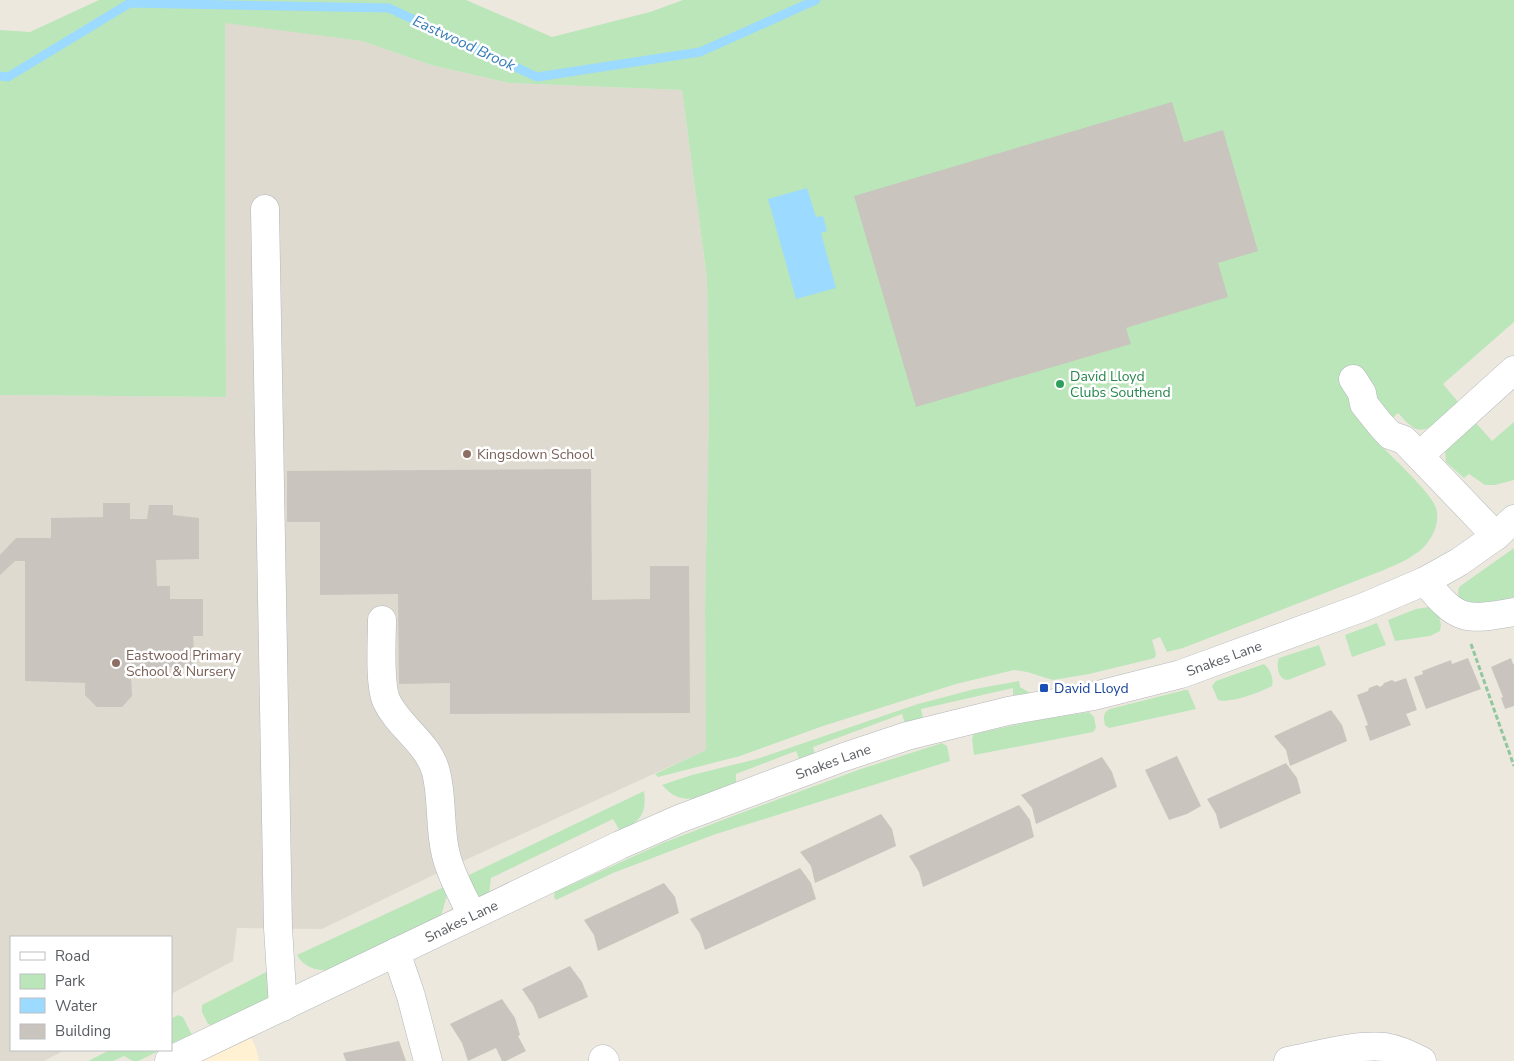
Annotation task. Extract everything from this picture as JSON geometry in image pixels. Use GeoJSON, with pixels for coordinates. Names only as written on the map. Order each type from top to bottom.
{"type":"FeatureCollection","features":[{"type":"Feature","properties":{"kind":"street"},"geometry":{"type":"LineString","coordinates":[[265,209],[278,918],[283,1006]]}},
{"type":"Feature","properties":{"kind":"street"},"geometry":{"type":"LineString","coordinates":[[1412,448],[1514,370]]}},
{"type":"Feature","properties":{"kind":"street"},"geometry":{"type":"LineString","coordinates":[[1357,386],[1364,404],[1390,435],[1412,448],[1505,527]]}},
{"type":"Feature","properties":{"kind":"street","name":"Snakes Lane"},"geometry":{"type":"LineString","coordinates":[[169,1061],[472,915],[679,819],[844,757],[907,736],[1008,711],[1094,696],[1181,674],[1364,607],[1425,581],[1459,562],[1505,527]]}},
{"type":"Feature","properties":{"kind":"street"},"geometry":{"type":"LineString","coordinates":[[1425,581],[1449,608],[1461,615],[1484,617],[1514,612]]}},
{"type":"Feature","properties":{"kind":"street"},"geometry":{"type":"LineString","coordinates":[[382,620],[384,693],[391,709],[421,743],[433,762],[438,782],[446,854],[472,915]]}},
{"type":"Feature","properties":{"kind":"street"},"geometry":{"type":"LineString","coordinates":[[396,952],[411,996],[428,1061]]}},
{"type":"Feature","properties":{"kind":"street"},"geometry":{"type":"LineString","coordinates":[[1288,1061],[1369,1047],[1386,1047],[1402,1051],[1422,1061]]}},
{"type":"Feature","properties":{"kind":"path"},"geometry":{"type":"LineString","coordinates":[[1461,615],[1514,766]]}},
{"type":"Feature","properties":{"kind":"shaded area","name":"Kingsdown School"},"geometry":{"type":"Polygon","coordinates":[[[225,22],[362,41],[431,65],[509,83],[682,90],[707,279],[709,405],[705,609],[706,750],[450,867],[322,929],[237,928],[233,961],[172,993],[172,936],[10,936],[10,1051],[63,1051],[44,1061],[0,1061],[0,395],[226,397],[225,22]]]}},
{"type":"Feature","properties":{"kind":"shaded area"},"geometry":{"type":"Polygon","coordinates":[[[245,1025],[256,1048],[259,1061],[169,1061],[245,1025]]]}},
{"type":"Feature","properties":{"kind":"green space","name":"David Lloyd Clubs Southend"},"geometry":{"type":"Polygon","coordinates":[[[99,0],[466,0],[552,37],[650,12],[683,0],[1514,0],[1514,322],[1443,384],[1459,403],[1439,421],[1428,428],[1416,429],[1398,413],[1372,437],[1418,483],[1433,501],[1436,508],[1436,527],[1430,539],[1427,544],[1406,560],[1183,648],[1167,652],[1160,637],[1152,640],[1156,654],[1155,658],[1089,674],[1053,680],[1014,670],[956,684],[823,726],[740,756],[658,777],[655,774],[706,750],[705,609],[709,405],[707,279],[682,90],[509,83],[431,65],[362,41],[225,23],[226,397],[0,395],[0,30],[30,32],[99,0]]]}},
{"type":"Feature","properties":{"kind":"green space"},"geometry":{"type":"Polygon","coordinates":[[[1514,422],[1514,480],[1495,485],[1485,485],[1469,474],[1464,478],[1446,462],[1445,450],[1455,439],[1476,423],[1492,441],[1514,422]]]}},
{"type":"Feature","properties":{"kind":"green space"},"geometry":{"type":"Polygon","coordinates":[[[1514,548],[1514,597],[1479,603],[1470,603],[1463,600],[1459,595],[1459,587],[1514,548]]]}},
{"type":"Feature","properties":{"kind":"green space"},"geometry":{"type":"Polygon","coordinates":[[[1429,607],[1438,612],[1441,625],[1440,631],[1430,636],[1395,641],[1388,620],[1416,609],[1429,607]]]}},
{"type":"Feature","properties":{"kind":"green space"},"geometry":{"type":"Polygon","coordinates":[[[1377,623],[1386,645],[1352,657],[1345,635],[1377,623]]]}},
{"type":"Feature","properties":{"kind":"green space"},"geometry":{"type":"Polygon","coordinates":[[[1319,645],[1326,665],[1288,680],[1282,678],[1278,668],[1279,658],[1319,645]]]}},
{"type":"Feature","properties":{"kind":"green space"},"geometry":{"type":"Polygon","coordinates":[[[1264,664],[1271,674],[1272,686],[1237,699],[1218,700],[1212,686],[1216,681],[1264,664]]]}},
{"type":"Feature","properties":{"kind":"green space"},"geometry":{"type":"Polygon","coordinates":[[[1019,681],[1020,687],[1030,693],[1013,695],[1013,688],[921,709],[923,718],[905,724],[902,714],[813,747],[815,755],[800,761],[796,751],[736,774],[736,785],[707,796],[688,799],[679,797],[670,793],[662,785],[692,775],[757,759],[918,704],[975,689],[1019,681]]]}},
{"type":"Feature","properties":{"kind":"green space"},"geometry":{"type":"Polygon","coordinates":[[[1188,690],[1196,709],[1109,728],[1105,725],[1105,714],[1110,709],[1188,690]]]}},
{"type":"Feature","properties":{"kind":"green space"},"geometry":{"type":"Polygon","coordinates":[[[1089,712],[1094,717],[1096,728],[1093,732],[974,755],[972,738],[974,734],[1033,721],[1089,712]]]}},
{"type":"Feature","properties":{"kind":"green space"},"geometry":{"type":"Polygon","coordinates":[[[942,743],[947,746],[950,761],[713,835],[613,873],[556,900],[554,897],[555,892],[663,843],[861,769],[942,743]]]}},
{"type":"Feature","properties":{"kind":"green space"},"geometry":{"type":"Polygon","coordinates":[[[644,791],[645,799],[641,816],[627,828],[620,831],[613,819],[491,878],[489,893],[482,896],[476,896],[465,882],[469,875],[644,791]]]}},
{"type":"Feature","properties":{"kind":"green space"},"geometry":{"type":"Polygon","coordinates":[[[444,887],[449,888],[441,916],[331,970],[321,970],[307,966],[297,955],[444,887]]]}},
{"type":"Feature","properties":{"kind":"green space"},"geometry":{"type":"Polygon","coordinates":[[[274,968],[272,990],[265,1000],[233,1016],[211,1025],[208,1024],[202,1012],[202,1005],[274,968]]]}},
{"type":"Feature","properties":{"kind":"green space"},"geometry":{"type":"Polygon","coordinates":[[[178,1015],[183,1017],[192,1035],[172,1045],[172,1018],[178,1015]]]}},
{"type":"Feature","properties":{"kind":"green space"},"geometry":{"type":"Polygon","coordinates":[[[108,1051],[159,1051],[138,1061],[133,1061],[124,1056],[113,1061],[88,1061],[108,1051]]]}},
{"type":"Feature","properties":{"kind":"water"},"geometry":{"type":"Polygon","coordinates":[[[807,188],[816,217],[823,216],[827,231],[821,233],[836,288],[796,299],[768,199],[807,188]]]}},
{"type":"Feature","properties":{"kind":"building"},"geometry":{"type":"Polygon","coordinates":[[[1172,102],[1184,142],[1223,130],[1258,251],[1218,263],[1228,297],[1126,328],[1131,344],[916,407],[854,196],[1172,102]]]}},
{"type":"Feature","properties":{"kind":"building"},"geometry":{"type":"Polygon","coordinates":[[[591,469],[592,600],[650,599],[650,566],[689,566],[690,713],[450,714],[450,683],[399,684],[398,594],[320,595],[320,522],[287,522],[287,471],[591,469]]]}},
{"type":"Feature","properties":{"kind":"building"},"geometry":{"type":"Polygon","coordinates":[[[103,503],[130,503],[130,519],[147,519],[149,505],[173,505],[173,515],[199,518],[199,559],[156,560],[157,586],[170,586],[170,599],[203,599],[203,636],[193,636],[195,667],[165,667],[166,678],[131,677],[132,696],[122,707],[97,707],[85,695],[85,683],[25,681],[25,561],[15,561],[0,575],[0,555],[16,538],[51,538],[51,518],[103,517],[103,503]]]}},
{"type":"Feature","properties":{"kind":"building"},"geometry":{"type":"Polygon","coordinates":[[[1468,658],[1481,689],[1426,709],[1414,677],[1423,674],[1422,671],[1451,660],[1452,664],[1468,658]]]}},
{"type":"Feature","properties":{"kind":"building"},"geometry":{"type":"Polygon","coordinates":[[[1511,658],[1514,664],[1514,706],[1505,709],[1501,698],[1503,697],[1491,667],[1511,658]]]}},
{"type":"Feature","properties":{"kind":"building"},"geometry":{"type":"Polygon","coordinates":[[[1406,678],[1417,710],[1406,714],[1411,725],[1370,741],[1365,726],[1368,725],[1357,695],[1377,685],[1380,687],[1392,680],[1395,682],[1406,678]]]}},
{"type":"Feature","properties":{"kind":"building"},"geometry":{"type":"Polygon","coordinates":[[[1331,710],[1342,725],[1347,741],[1290,766],[1286,750],[1274,736],[1331,710]]]}},
{"type":"Feature","properties":{"kind":"building"},"geometry":{"type":"Polygon","coordinates":[[[1177,756],[1201,806],[1187,814],[1169,820],[1145,770],[1177,756]]]}},
{"type":"Feature","properties":{"kind":"building"},"geometry":{"type":"Polygon","coordinates":[[[1102,757],[1112,772],[1117,787],[1036,824],[1032,808],[1021,795],[1102,757]]]}},
{"type":"Feature","properties":{"kind":"building"},"geometry":{"type":"Polygon","coordinates":[[[1286,763],[1297,778],[1301,793],[1220,829],[1216,814],[1207,799],[1286,763]]]}},
{"type":"Feature","properties":{"kind":"building"},"geometry":{"type":"Polygon","coordinates":[[[1019,805],[1030,820],[1034,837],[923,887],[919,872],[909,856],[1019,805]]]}},
{"type":"Feature","properties":{"kind":"building"},"geometry":{"type":"Polygon","coordinates":[[[881,814],[892,829],[896,846],[815,883],[811,866],[800,852],[881,814]]]}},
{"type":"Feature","properties":{"kind":"building"},"geometry":{"type":"Polygon","coordinates":[[[800,868],[811,883],[816,899],[705,950],[700,934],[690,919],[800,868]]]}},
{"type":"Feature","properties":{"kind":"building"},"geometry":{"type":"Polygon","coordinates":[[[664,883],[675,897],[679,913],[598,951],[594,935],[584,920],[664,883]]]}},
{"type":"Feature","properties":{"kind":"building"},"geometry":{"type":"Polygon","coordinates":[[[570,966],[582,982],[588,997],[539,1019],[533,1005],[522,989],[570,966]]]}},
{"type":"Feature","properties":{"kind":"building"},"geometry":{"type":"Polygon","coordinates":[[[502,999],[515,1018],[520,1035],[518,1036],[526,1051],[506,1061],[502,1061],[496,1048],[468,1061],[462,1043],[450,1024],[502,999]]]}},
{"type":"Feature","properties":{"kind":"building"},"geometry":{"type":"Polygon","coordinates":[[[399,1041],[406,1061],[346,1061],[343,1053],[399,1041]]]}},
{"type":"Feature","properties":{"kind":"waterway","name":"Eastwood Brook"},"geometry":{"type":"LineString","coordinates":[[0,76],[8,77],[130,3],[389,8],[537,77],[700,52],[816,0]]}},
{"type":"Feature","properties":{"kind":"place","name":"David Lloyd Clubs Southend"},"geometry":{"type":"Point","coordinates":[1060,384]}},
{"type":"Feature","properties":{"kind":"place","name":"Kingsdown School"},"geometry":{"type":"Point","coordinates":[467,454]}},
{"type":"Feature","properties":{"kind":"place","name":"Eastwood Primary School & Nursery"},"geometry":{"type":"Point","coordinates":[116,663]}},
{"type":"Feature","properties":{"kind":"place","name":"David Lloyd"},"geometry":{"type":"Point","coordinates":[1044,688]}}]}
